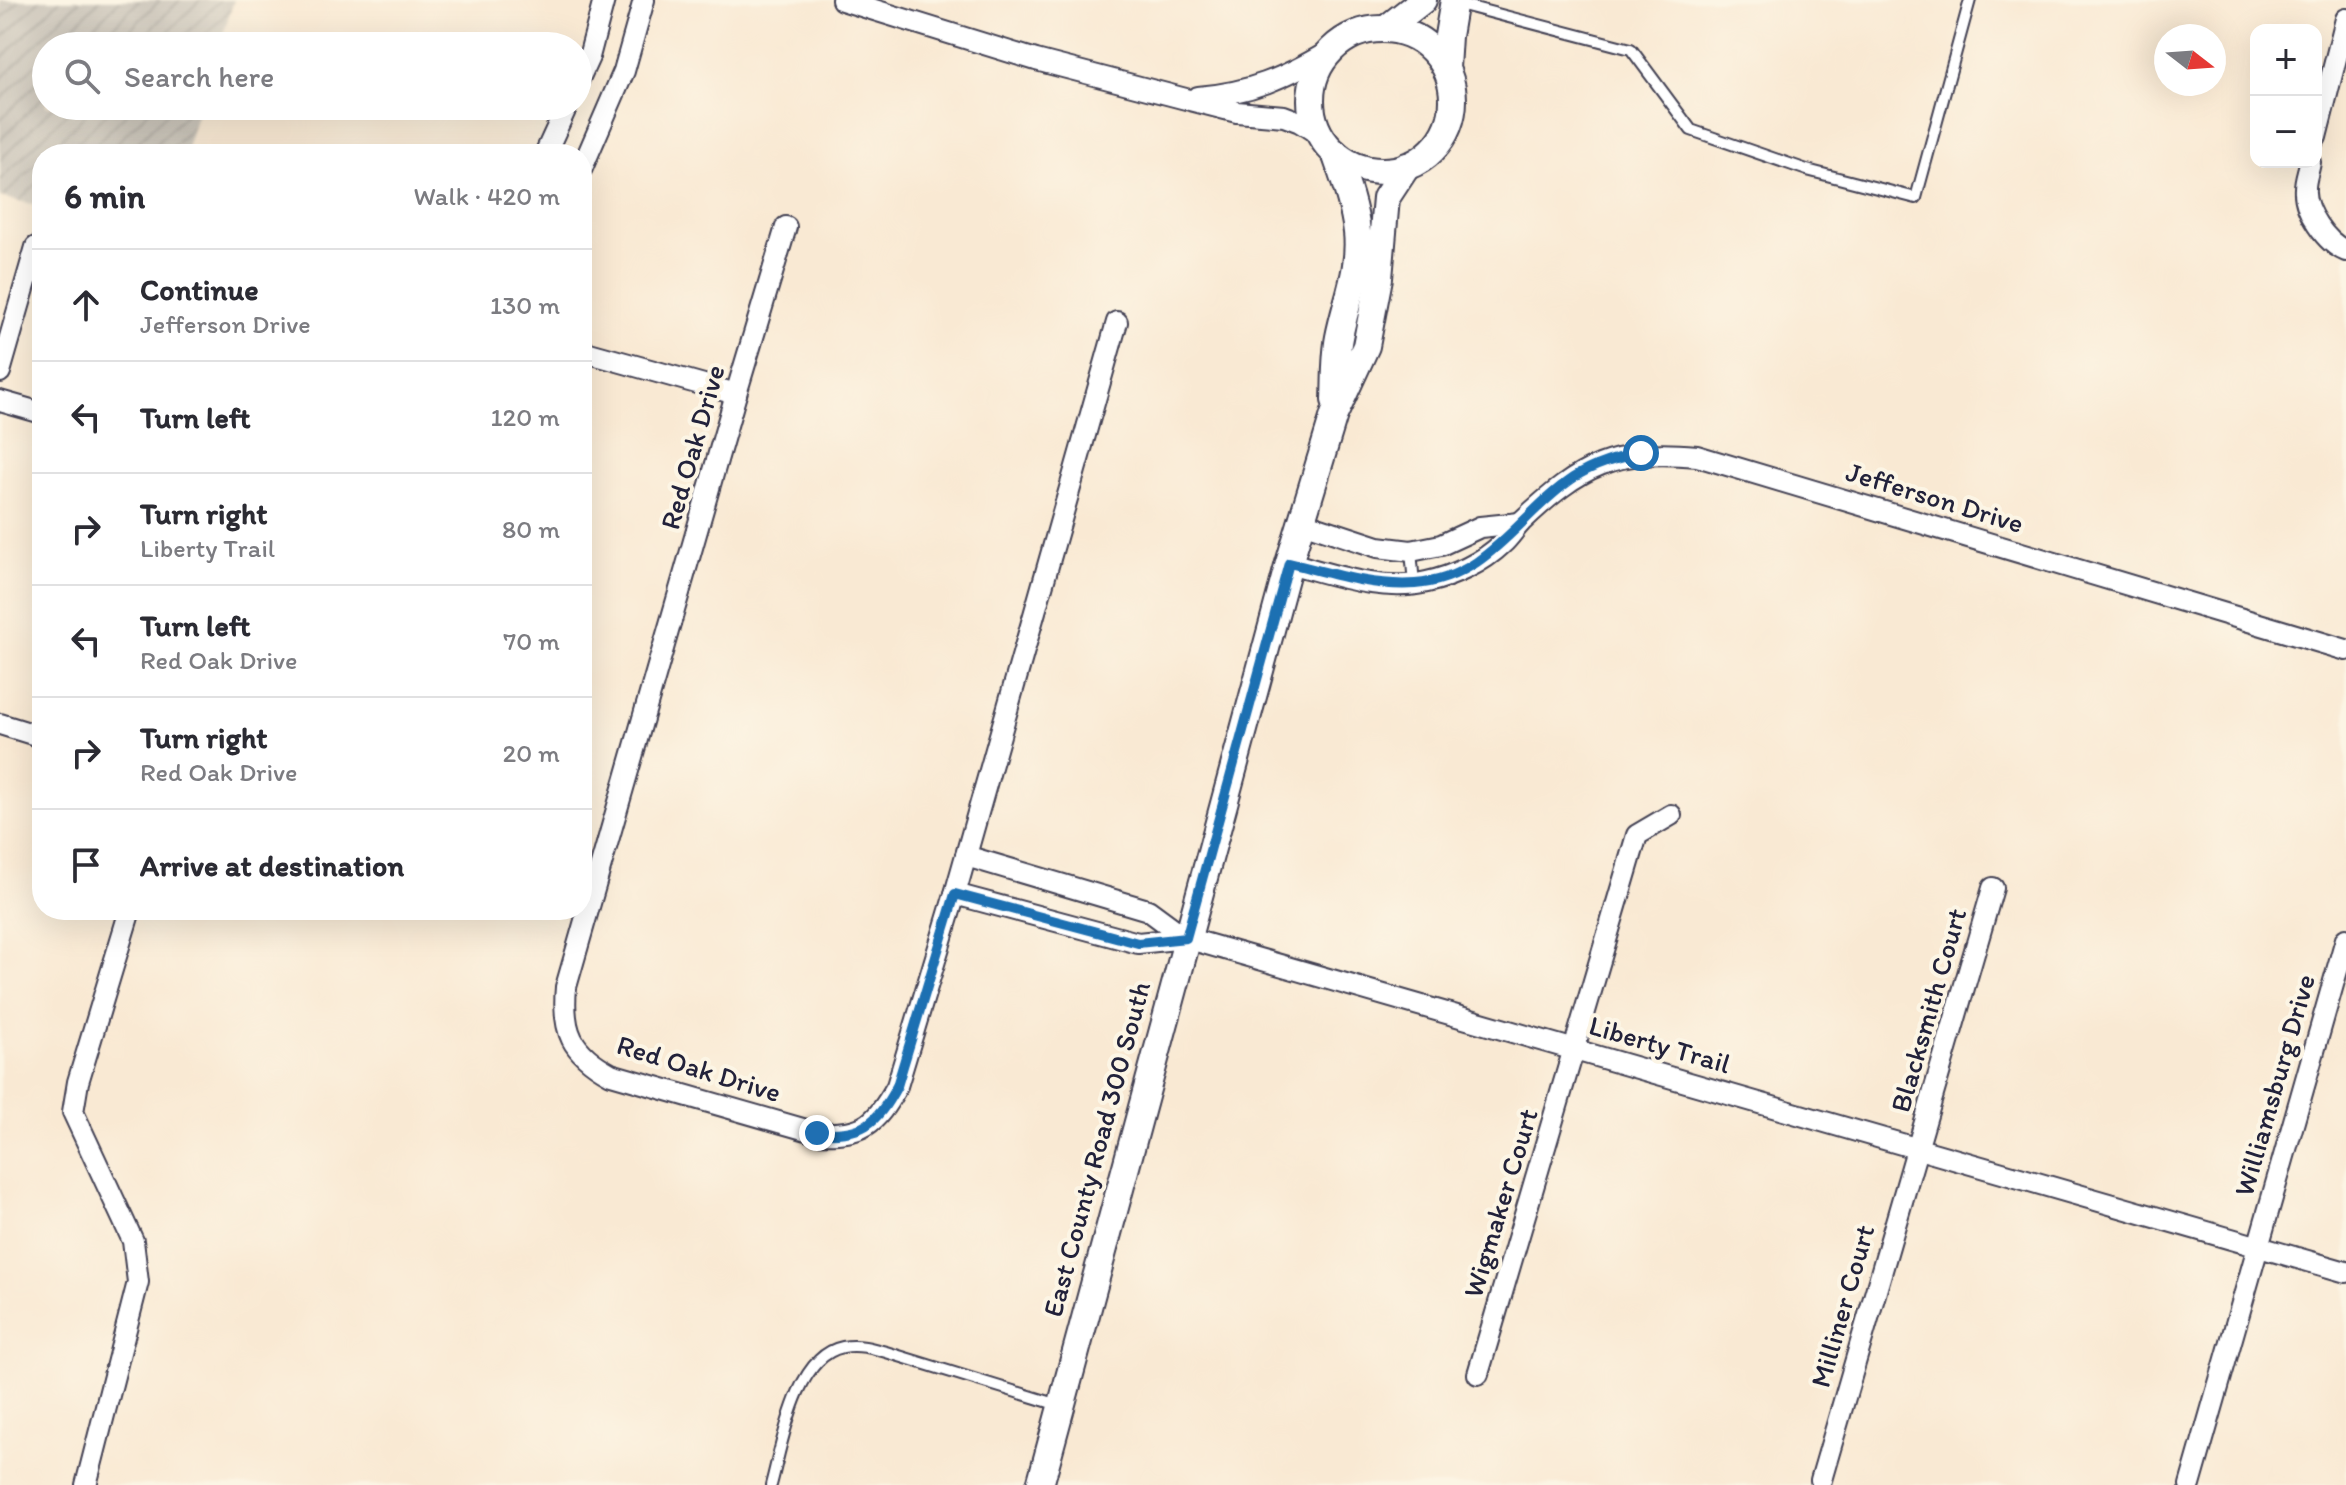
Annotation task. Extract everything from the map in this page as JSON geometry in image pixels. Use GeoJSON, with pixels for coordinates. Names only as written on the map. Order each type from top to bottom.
{"type":"FeatureCollection","features":[{"type":"Feature","properties":{"kind":"street"},"geometry":{"type":"LineString","coordinates":[[592,46],[604,0]]}},
{"type":"Feature","properties":{"kind":"street"},"geometry":{"type":"LineString","coordinates":[[592,145],[624,71],[644,0]]}},
{"type":"Feature","properties":{"kind":"street"},"geometry":{"type":"LineString","coordinates":[[842,0],[1036,60],[1182,98],[1237,112],[1284,116],[1300,122],[1351,164],[1369,170],[1388,171],[1424,157],[1438,143],[1448,126],[1453,106],[1452,87],[1446,68],[1431,48],[1411,34],[1387,28],[1366,30],[1345,38],[1328,52],[1276,81],[1229,94],[1182,98]]}},
{"type":"Feature","properties":{"kind":"street"},"geometry":{"type":"LineString","coordinates":[[1387,28],[1423,0]]}},
{"type":"Feature","properties":{"kind":"street"},"geometry":{"type":"LineString","coordinates":[[1446,68],[1454,1]]}},
{"type":"Feature","properties":{"kind":"street"},"geometry":{"type":"LineString","coordinates":[[2322,113],[2346,19]]}},
{"type":"Feature","properties":{"kind":"street"},"geometry":{"type":"LineString","coordinates":[[1328,52],[1317,71],[1311,92],[1312,115],[1328,144]]}},
{"type":"Feature","properties":{"kind":"street"},"geometry":{"type":"LineString","coordinates":[[550,144],[561,120]]}},
{"type":"Feature","properties":{"kind":"street","name":"East County Road 300 South"},"geometry":{"type":"LineString","coordinates":[[1328,144],[1352,207],[1357,233],[1357,262],[1339,338],[1334,415]]}},
{"type":"Feature","properties":{"kind":"street","name":"East County Road 300 South"},"geometry":{"type":"LineString","coordinates":[[1040,1485],[1289,563],[1334,415],[1366,346],[1379,278],[1386,198],[1407,166]]}},
{"type":"Feature","properties":{"kind":"street"},"geometry":{"type":"LineString","coordinates":[[2309,168],[2304,189],[2313,217],[2325,233],[2346,251]]}},
{"type":"Feature","properties":{"kind":"street","name":"Red Oak Drive"},"geometry":{"type":"LineString","coordinates":[[592,896],[786,227]]}},
{"type":"Feature","properties":{"kind":"street"},"geometry":{"type":"LineString","coordinates":[[0,372],[32,261]]}},
{"type":"Feature","properties":{"kind":"street","name":"Red Oak Drive"},"geometry":{"type":"LineString","coordinates":[[585,920],[566,987],[563,1016],[570,1037],[589,1061],[611,1074],[817,1133],[843,1134],[866,1126],[883,1111],[897,1086],[955,894],[1117,322]]}},
{"type":"Feature","properties":{"kind":"street"},"geometry":{"type":"LineString","coordinates":[[592,354],[736,394]]}},
{"type":"Feature","properties":{"kind":"street"},"geometry":{"type":"LineString","coordinates":[[0,401],[32,410]]}},
{"type":"Feature","properties":{"kind":"street","name":"Jefferson Drive"},"geometry":{"type":"LineString","coordinates":[[1289,563],[1350,579],[1388,584],[1414,584],[1447,576],[1480,561],[1503,544],[1520,523],[1571,479],[1615,458],[1641,453],[1697,456],[2346,650]]}},
{"type":"Feature","properties":{"kind":"street"},"geometry":{"type":"LineString","coordinates":[[1302,522],[1378,547],[1411,551],[1441,545],[1480,527],[1520,523]]}},
{"type":"Feature","properties":{"kind":"street"},"geometry":{"type":"LineString","coordinates":[[0,724],[32,734]]}},
{"type":"Feature","properties":{"kind":"street","name":"Wigmaker Court"},"geometry":{"type":"LineString","coordinates":[[1478,1374],[1637,835],[1671,815]]}},
{"type":"Feature","properties":{"kind":"street"},"geometry":{"type":"LineString","coordinates":[[966,856],[1148,910],[1186,938]]}},
{"type":"Feature","properties":{"kind":"street","name":"Blacksmith Court"},"geometry":{"type":"LineString","coordinates":[[1917,1148],[1993,888]]}},
{"type":"Feature","properties":{"kind":"street","name":"Liberty Trail"},"geometry":{"type":"LineString","coordinates":[[955,894],[1138,943],[1186,938],[2346,1272]]}},
{"type":"Feature","properties":{"kind":"street"},"geometry":{"type":"LineString","coordinates":[[86,1485],[138,1282],[133,1241],[73,1112],[78,1082],[127,920]]}},
{"type":"Feature","properties":{"kind":"street","name":"Williamsburg Drive"},"geometry":{"type":"LineString","coordinates":[[2190,1485],[2346,939]]}},
{"type":"Feature","properties":{"kind":"street","name":"Milliner Court"},"geometry":{"type":"LineString","coordinates":[[1821,1480],[1917,1148]]}},
{"type":"Feature","properties":{"kind":"lane"},"geometry":{"type":"LineString","coordinates":[[1454,1],[1631,49],[1691,130],[1807,170],[1916,198],[1970,0]]}},
{"type":"Feature","properties":{"kind":"lane"},"geometry":{"type":"LineString","coordinates":[[1411,551],[1414,584]]}},
{"type":"Feature","properties":{"kind":"lane"},"geometry":{"type":"LineString","coordinates":[[771,1485],[804,1379],[824,1354],[841,1347],[862,1346],[886,1352],[1061,1406]]}},
{"type":"Feature","properties":{"kind":"shaded area"},"geometry":{"type":"Polygon","coordinates":[[[0,0],[234,0],[224,32],[32,32],[32,120],[196,120],[188,144],[32,144],[32,204],[0,197],[0,0]]]}},
{"type":"Feature","properties":{"kind":"route"},"geometry":{"type":"LineString","coordinates":[[817,1133],[843,1134],[866,1126],[883,1111],[897,1086],[955,894],[1138,943],[1186,938],[1289,563],[1350,579],[1388,584],[1414,584],[1447,576],[1480,561],[1503,544],[1520,523],[1571,479],[1615,458],[1641,453]]}}]}
